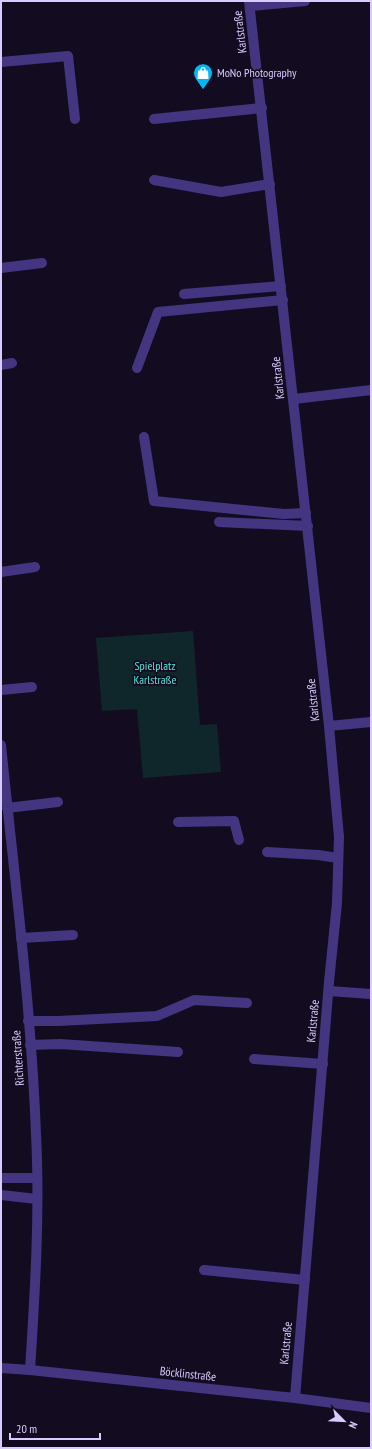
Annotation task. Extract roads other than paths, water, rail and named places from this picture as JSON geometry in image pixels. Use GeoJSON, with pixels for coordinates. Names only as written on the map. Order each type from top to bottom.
{"type":"FeatureCollection","features":[{"type":"Feature","properties":{"kind":"street"},"geometry":{"type":"LineString","coordinates":[[250,4],[305,1]]}},
{"type":"Feature","properties":{"kind":"street","name":"Karlstraße"},"geometry":{"type":"LineString","coordinates":[[250,4],[308,526],[339,837],[337,902],[295,1398]]}},
{"type":"Feature","properties":{"kind":"street"},"geometry":{"type":"LineString","coordinates":[[1,62],[68,56],[75,119]]}},
{"type":"Feature","properties":{"kind":"street"},"geometry":{"type":"LineString","coordinates":[[154,119],[262,108]]}},
{"type":"Feature","properties":{"kind":"street"},"geometry":{"type":"LineString","coordinates":[[154,180],[221,192],[270,184]]}},
{"type":"Feature","properties":{"kind":"street"},"geometry":{"type":"LineString","coordinates":[[1,268],[42,263]]}},
{"type":"Feature","properties":{"kind":"street"},"geometry":{"type":"LineString","coordinates":[[184,294],[281,286]]}},
{"type":"Feature","properties":{"kind":"street"},"geometry":{"type":"LineString","coordinates":[[137,368],[158,312],[283,300]]}},
{"type":"Feature","properties":{"kind":"street"},"geometry":{"type":"LineString","coordinates":[[1,365],[12,363]]}},
{"type":"Feature","properties":{"kind":"street"},"geometry":{"type":"LineString","coordinates":[[294,399],[371,390]]}},
{"type":"Feature","properties":{"kind":"street"},"geometry":{"type":"LineString","coordinates":[[144,437],[154,501],[284,514],[306,513]]}},
{"type":"Feature","properties":{"kind":"street"},"geometry":{"type":"LineString","coordinates":[[219,522],[308,526]]}},
{"type":"Feature","properties":{"kind":"street"},"geometry":{"type":"LineString","coordinates":[[1,572],[35,567]]}},
{"type":"Feature","properties":{"kind":"street"},"geometry":{"type":"LineString","coordinates":[[1,690],[32,687]]}},
{"type":"Feature","properties":{"kind":"street"},"geometry":{"type":"LineString","coordinates":[[329,726],[371,722]]}},
{"type":"Feature","properties":{"kind":"street","name":"Richterstraße"},"geometry":{"type":"LineString","coordinates":[[1,745],[4,808],[21,938],[36,1134],[36,1275],[30,1370]]}},
{"type":"Feature","properties":{"kind":"street"},"geometry":{"type":"LineString","coordinates":[[4,808],[58,802]]}},
{"type":"Feature","properties":{"kind":"street"},"geometry":{"type":"LineString","coordinates":[[178,822],[234,821],[239,840]]}},
{"type":"Feature","properties":{"kind":"street"},"geometry":{"type":"LineString","coordinates":[[267,852],[318,855],[338,858]]}},
{"type":"Feature","properties":{"kind":"street"},"geometry":{"type":"LineString","coordinates":[[21,938],[73,934]]}},
{"type":"Feature","properties":{"kind":"street"},"geometry":{"type":"LineString","coordinates":[[329,991],[371,994]]}},
{"type":"Feature","properties":{"kind":"street"},"geometry":{"type":"LineString","coordinates":[[28,1021],[157,1016],[194,1000],[246,1003]]}},
{"type":"Feature","properties":{"kind":"street"},"geometry":{"type":"LineString","coordinates":[[30,1045],[60,1044],[178,1052]]}},
{"type":"Feature","properties":{"kind":"street"},"geometry":{"type":"LineString","coordinates":[[254,1059],[323,1064]]}},
{"type":"Feature","properties":{"kind":"street"},"geometry":{"type":"LineString","coordinates":[[1,1178],[37,1178]]}},
{"type":"Feature","properties":{"kind":"street"},"geometry":{"type":"LineString","coordinates":[[1,1195],[37,1199]]}},
{"type":"Feature","properties":{"kind":"street"},"geometry":{"type":"LineString","coordinates":[[204,1270],[305,1280]]}},
{"type":"Feature","properties":{"kind":"street","name":"Böcklinstraße"},"geometry":{"type":"LineString","coordinates":[[1,1368],[295,1398],[371,1408]]}},
{"type":"Feature","properties":{"kind":"place","name":"MoNo Photography"},"geometry":{"type":"Point","coordinates":[203,90]}},
{"type":"Feature","properties":{"kind":"park label","name":"Spielplatz Karlstraße"},"geometry":{"type":"Point","coordinates":[155,673]}}]}
